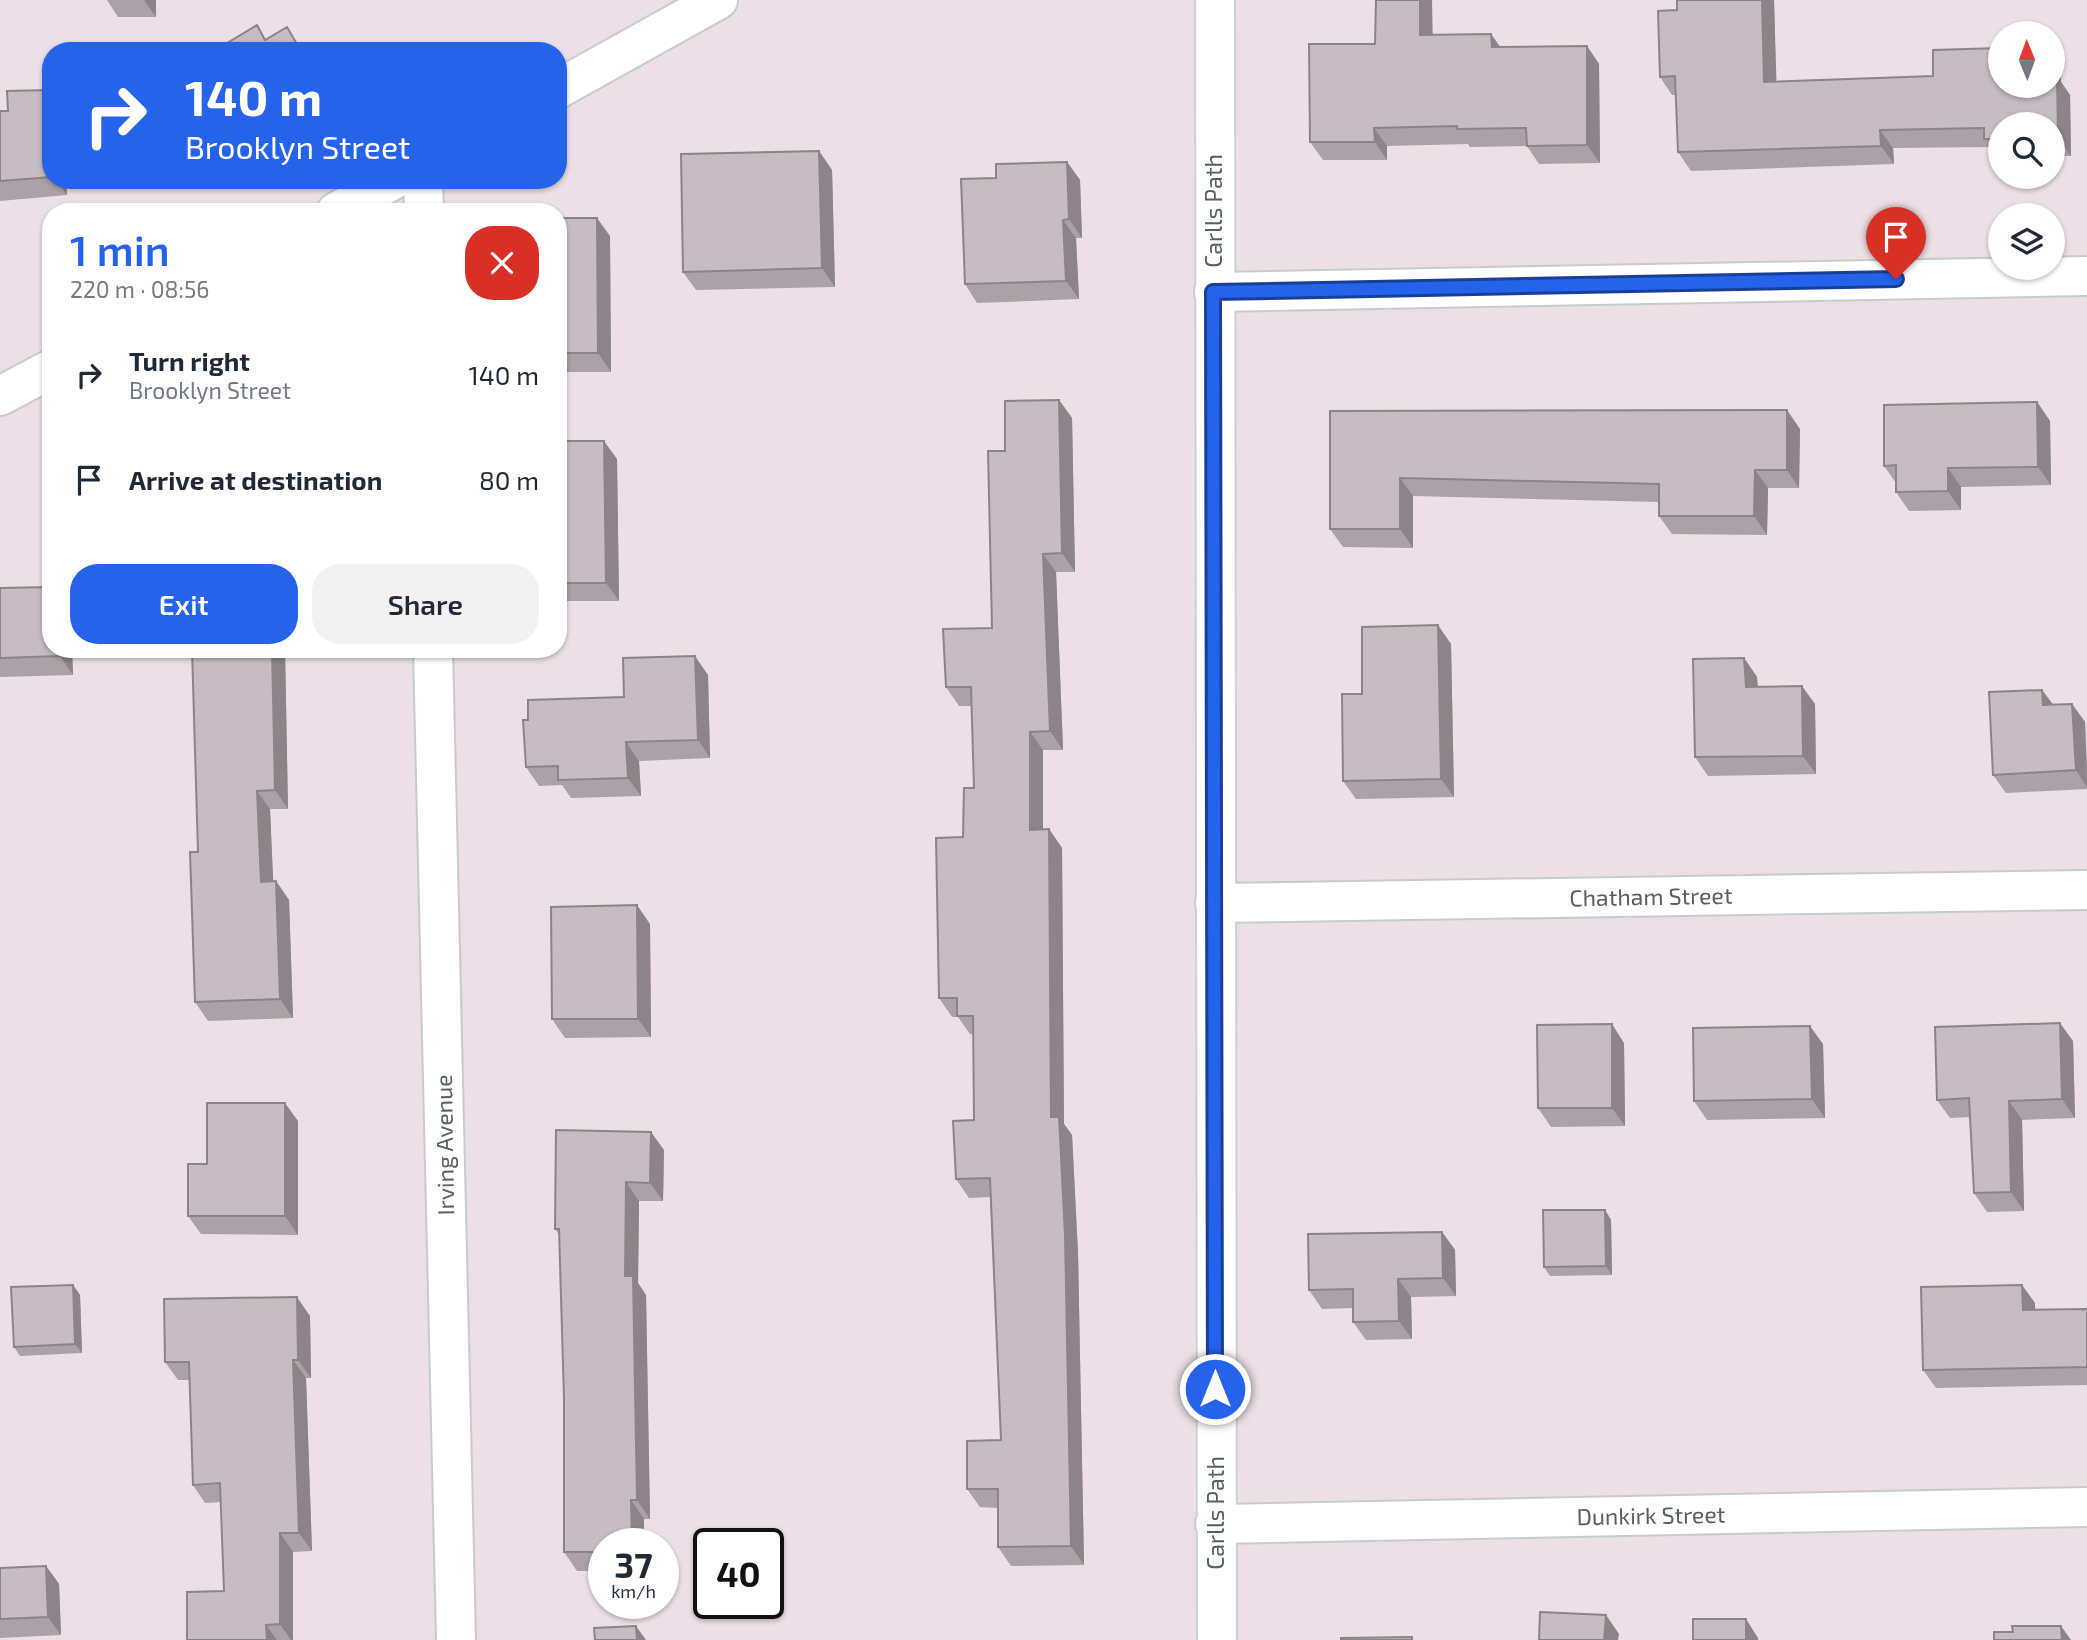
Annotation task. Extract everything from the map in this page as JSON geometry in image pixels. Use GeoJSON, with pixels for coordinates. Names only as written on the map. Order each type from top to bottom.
{"type":"FeatureCollection","features":[{"type":"Feature","properties":{"kind":"street"},"geometry":{"type":"LineString","coordinates":[[567,84],[718,0]]}},
{"type":"Feature","properties":{"kind":"street","name":"Carlls Path"},"geometry":{"type":"LineString","coordinates":[[1215,0],[1213,292],[1217,1640]]}},
{"type":"Feature","properties":{"kind":"street"},"geometry":{"type":"LineString","coordinates":[[352,203],[377,189]]}},
{"type":"Feature","properties":{"kind":"street"},"geometry":{"type":"LineString","coordinates":[[1213,292],[2087,276]]}},
{"type":"Feature","properties":{"kind":"street"},"geometry":{"type":"LineString","coordinates":[[0,397],[42,374]]}},
{"type":"Feature","properties":{"kind":"street","name":"Irving Avenue"},"geometry":{"type":"LineString","coordinates":[[433,658],[456,1640]]}},
{"type":"Feature","properties":{"kind":"street","name":"Chatham Street"},"geometry":{"type":"LineString","coordinates":[[1215,903],[2087,890]]}},
{"type":"Feature","properties":{"kind":"street","name":"Dunkirk Street"},"geometry":{"type":"LineString","coordinates":[[1215,1524],[2087,1507]]}},
{"type":"Feature","properties":{"kind":"building"},"geometry":{"type":"Polygon","coordinates":[[[1376,0],[1420,0],[1420,35],[1491,34],[1492,47],[1587,46],[1587,145],[1527,146],[1526,128],[1457,129],[1457,126],[1374,128],[1375,142],[1310,142],[1309,44],[1375,44],[1376,0]]]}},
{"type":"Feature","properties":{"kind":"building"},"geometry":{"type":"Polygon","coordinates":[[[1677,0],[1762,0],[1764,82],[1933,76],[1933,50],[1988,48],[1988,98],[2057,98],[2058,112],[1988,112],[1988,139],[1984,139],[1984,128],[1880,130],[1881,146],[1678,152],[1675,76],[1660,77],[1658,11],[1677,10],[1677,0]]]}},
{"type":"Feature","properties":{"kind":"building"},"geometry":{"type":"Polygon","coordinates":[[[257,25],[265,40],[287,27],[296,42],[229,42],[257,25]]]}},
{"type":"Feature","properties":{"kind":"building"},"geometry":{"type":"Polygon","coordinates":[[[42,90],[42,178],[0,181],[0,111],[8,111],[7,91],[42,90]]]}},
{"type":"Feature","properties":{"kind":"building"},"geometry":{"type":"Polygon","coordinates":[[[819,151],[822,268],[683,272],[681,154],[819,151]]]}},
{"type":"Feature","properties":{"kind":"building"},"geometry":{"type":"Polygon","coordinates":[[[1067,162],[1069,219],[1063,220],[1066,281],[965,284],[961,179],[996,178],[996,164],[1067,162]]]}},
{"type":"Feature","properties":{"kind":"building"},"geometry":{"type":"Polygon","coordinates":[[[567,218],[597,218],[598,353],[567,353],[567,218]]]}},
{"type":"Feature","properties":{"kind":"building"},"geometry":{"type":"Polygon","coordinates":[[[1059,400],[1062,553],[1043,554],[1050,731],[1030,732],[1030,830],[1049,829],[1051,1117],[1059,1117],[1065,1235],[1071,1546],[998,1547],[998,1489],[967,1489],[967,1441],[1001,1440],[990,1178],[956,1179],[953,1121],[974,1120],[973,1016],[957,1016],[957,998],[939,998],[936,838],[963,837],[964,788],[974,788],[971,687],[946,687],[943,629],[992,628],[988,451],[1005,451],[1005,401],[1059,400]]]}},
{"type":"Feature","properties":{"kind":"building"},"geometry":{"type":"Polygon","coordinates":[[[2037,402],[2038,467],[1948,468],[1948,491],[1896,492],[1896,465],[1884,466],[1884,405],[2037,402]]]}},
{"type":"Feature","properties":{"kind":"building"},"geometry":{"type":"Polygon","coordinates":[[[1787,410],[1787,470],[1755,470],[1754,516],[1659,516],[1659,484],[1400,478],[1400,529],[1330,529],[1330,411],[1787,410]]]}},
{"type":"Feature","properties":{"kind":"building"},"geometry":{"type":"Polygon","coordinates":[[[567,441],[604,441],[606,583],[567,583],[567,441]]]}},
{"type":"Feature","properties":{"kind":"building"},"geometry":{"type":"Polygon","coordinates":[[[42,587],[42,657],[0,658],[0,588],[42,587]]]}},
{"type":"Feature","properties":{"kind":"building"},"geometry":{"type":"Polygon","coordinates":[[[1438,625],[1441,779],[1343,781],[1342,694],[1362,694],[1362,627],[1438,625]]]}},
{"type":"Feature","properties":{"kind":"building"},"geometry":{"type":"Polygon","coordinates":[[[695,656],[698,740],[626,742],[628,778],[558,780],[558,766],[526,767],[523,720],[528,720],[528,700],[624,697],[623,658],[695,656]]]}},
{"type":"Feature","properties":{"kind":"building"},"geometry":{"type":"Polygon","coordinates":[[[192,658],[272,658],[275,790],[257,791],[261,882],[276,881],[280,999],[195,1002],[190,852],[198,852],[192,658]]]}},
{"type":"Feature","properties":{"kind":"building"},"geometry":{"type":"Polygon","coordinates":[[[1744,658],[1746,687],[1802,686],[1803,756],[1695,757],[1693,659],[1744,658]]]}},
{"type":"Feature","properties":{"kind":"building"},"geometry":{"type":"Polygon","coordinates":[[[2042,690],[2043,705],[2072,704],[2076,770],[1993,775],[1989,692],[2042,690]]]}},
{"type":"Feature","properties":{"kind":"building"},"geometry":{"type":"Polygon","coordinates":[[[637,905],[638,1019],[552,1019],[551,907],[637,905]]]}},
{"type":"Feature","properties":{"kind":"building"},"geometry":{"type":"Polygon","coordinates":[[[2060,1023],[2062,1099],[2009,1101],[2011,1192],[1974,1193],[1969,1098],[1937,1100],[1935,1027],[2060,1023]]]}},
{"type":"Feature","properties":{"kind":"building"},"geometry":{"type":"Polygon","coordinates":[[[1612,1024],[1612,1108],[1538,1108],[1537,1025],[1612,1024]]]}},
{"type":"Feature","properties":{"kind":"building"},"geometry":{"type":"Polygon","coordinates":[[[1810,1026],[1812,1099],[1694,1101],[1693,1028],[1810,1026]]]}},
{"type":"Feature","properties":{"kind":"building"},"geometry":{"type":"Polygon","coordinates":[[[207,1103],[285,1103],[285,1216],[188,1216],[188,1164],[207,1164],[207,1103]]]}},
{"type":"Feature","properties":{"kind":"building"},"geometry":{"type":"Polygon","coordinates":[[[556,1130],[651,1132],[650,1183],[626,1182],[625,1276],[633,1276],[637,1500],[631,1500],[632,1528],[588,1528],[588,1552],[564,1552],[564,1398],[559,1229],[555,1229],[556,1130]]]}},
{"type":"Feature","properties":{"kind":"building"},"geometry":{"type":"Polygon","coordinates":[[[1543,1210],[1605,1210],[1606,1266],[1544,1267],[1543,1210]]]}},
{"type":"Feature","properties":{"kind":"building"},"geometry":{"type":"Polygon","coordinates":[[[1442,1232],[1443,1278],[1398,1279],[1399,1321],[1353,1322],[1353,1289],[1309,1290],[1308,1234],[1442,1232]]]}},
{"type":"Feature","properties":{"kind":"building"},"geometry":{"type":"Polygon","coordinates":[[[73,1285],[75,1344],[14,1347],[11,1287],[73,1285]]]}},
{"type":"Feature","properties":{"kind":"building"},"geometry":{"type":"Polygon","coordinates":[[[2022,1285],[2023,1310],[2087,1309],[2087,1367],[1923,1370],[1921,1287],[2022,1285]]]}},
{"type":"Feature","properties":{"kind":"building"},"geometry":{"type":"Polygon","coordinates":[[[297,1297],[298,1360],[293,1360],[299,1533],[280,1533],[280,1624],[266,1625],[267,1640],[187,1640],[187,1592],[224,1591],[220,1483],[193,1485],[189,1362],[165,1362],[164,1299],[297,1297]]]}},
{"type":"Feature","properties":{"kind":"building"},"geometry":{"type":"Polygon","coordinates":[[[46,1566],[48,1617],[0,1619],[0,1568],[46,1566]]]}},
{"type":"Feature","properties":{"kind":"building"},"geometry":{"type":"Polygon","coordinates":[[[1540,1612],[1606,1615],[1604,1640],[1539,1640],[1540,1612]]]}},
{"type":"Feature","properties":{"kind":"building"},"geometry":{"type":"Polygon","coordinates":[[[1693,1619],[1746,1619],[1746,1640],[1693,1640],[1693,1619]]]}},
{"type":"Feature","properties":{"kind":"building"},"geometry":{"type":"Polygon","coordinates":[[[636,1626],[637,1640],[595,1640],[594,1628],[636,1626]]]}},
{"type":"Feature","properties":{"kind":"building"},"geometry":{"type":"Polygon","coordinates":[[[2012,1626],[2061,1626],[2062,1640],[1994,1640],[1994,1632],[2013,1632],[2012,1626]]]}},
{"type":"Feature","properties":{"kind":"building"},"geometry":{"type":"Polygon","coordinates":[[[1412,1637],[1412,1640],[1341,1640],[1341,1638],[1412,1637]]]}},
{"type":"Feature","properties":{"kind":"route"},"geometry":{"type":"LineString","coordinates":[[1215,1389],[1213,292],[1896,279]]}}]}
